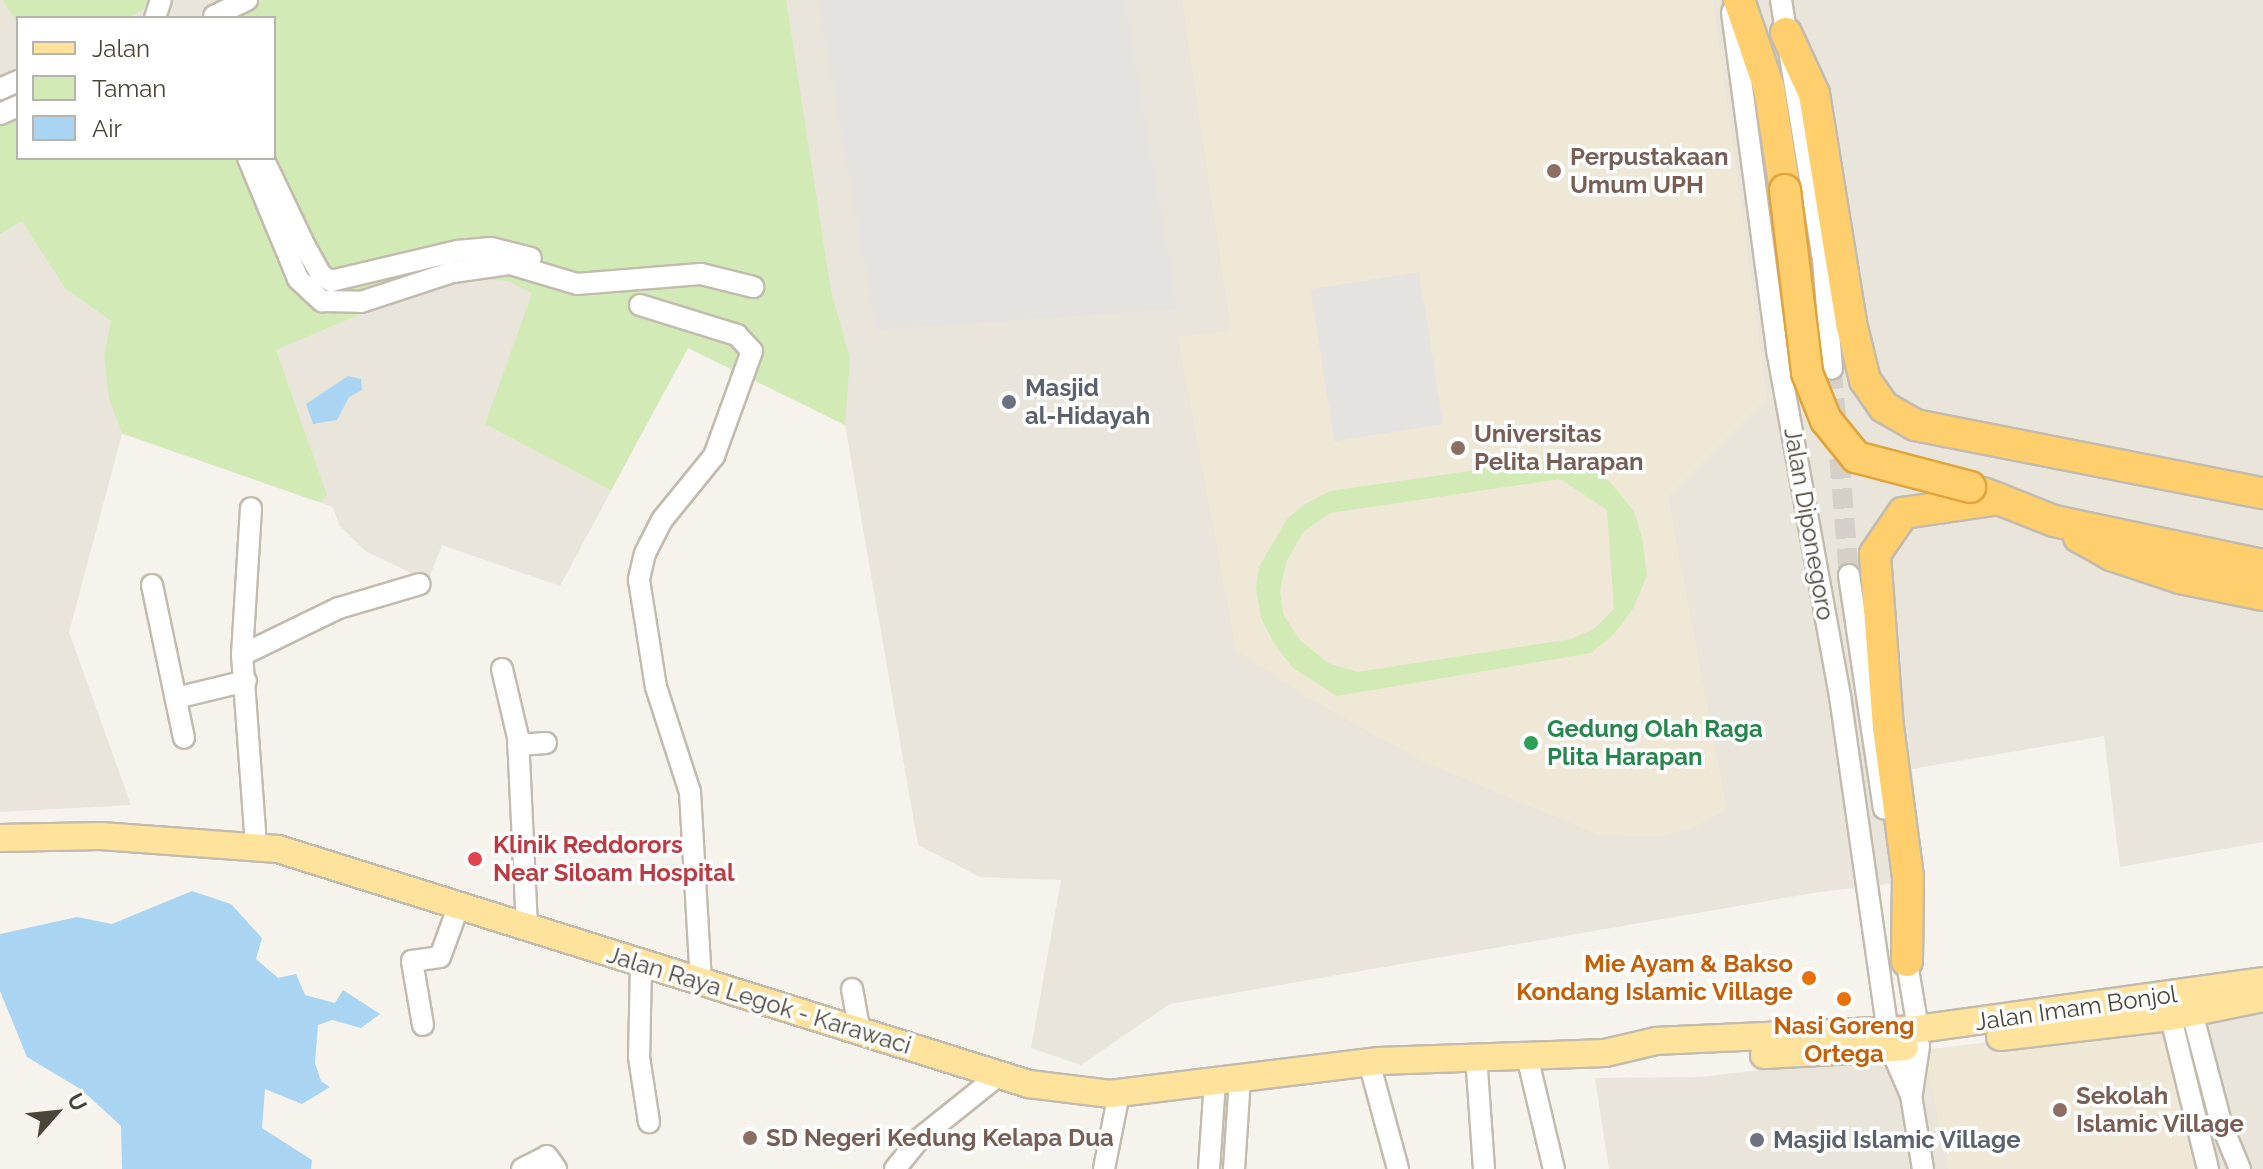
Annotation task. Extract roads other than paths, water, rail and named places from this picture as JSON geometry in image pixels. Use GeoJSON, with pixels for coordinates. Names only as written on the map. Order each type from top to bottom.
{"type":"FeatureCollection","features":[{"type":"Feature","properties":{"kind":"highway"},"geometry":{"type":"LineString","coordinates":[[1739,0],[1769,88],[1807,373],[1826,420],[1856,457],[1970,487],[2054,521],[2111,555],[2263,595]]}},
{"type":"Feature","properties":{"kind":"highway"},"geometry":{"type":"LineString","coordinates":[[1786,33],[1814,94],[1851,323],[1865,380],[1884,407],[1915,425],[2249,490],[2263,506]]}},
{"type":"Feature","properties":{"kind":"highway"},"geometry":{"type":"LineString","coordinates":[[1907,961],[1908,877],[1888,728],[1875,554],[1903,513],[1999,499]]}},
{"type":"Feature","properties":{"kind":"highway"},"geometry":{"type":"LineString","coordinates":[[2054,521],[2263,565]]}},
{"type":"Feature","properties":{"kind":"main road","name":"Jalan Raya Legok - Karawaci"},"geometry":{"type":"LineString","coordinates":[[0,838],[101,836],[256,845],[527,925],[641,965],[1029,1084],[1119,1093],[1369,1062],[1476,1055],[1621,1052],[1660,1058],[1751,1046]]}},
{"type":"Feature","properties":{"kind":"main road","name":"Jalan Imam Bonjol"},"geometry":{"type":"LineString","coordinates":[[2179,1004],[2263,981]]}},
{"type":"Feature","properties":{"kind":"main road","name":"Jalan Imam Bonjol"},"geometry":{"type":"LineString","coordinates":[[1751,1046],[1918,1037],[2179,1004],[2263,998]]}},
{"type":"Feature","properties":{"kind":"street"},"geometry":{"type":"LineString","coordinates":[[211,11],[247,0]]}},
{"type":"Feature","properties":{"kind":"street","name":"Jalan Diponegoro"},"geometry":{"type":"LineString","coordinates":[[1731,0],[1778,355],[1840,696],[1889,1038],[1911,1095]]}},
{"type":"Feature","properties":{"kind":"street"},"geometry":{"type":"LineString","coordinates":[[1781,0],[1823,259],[1832,369]]}},
{"type":"Feature","properties":{"kind":"street"},"geometry":{"type":"LineString","coordinates":[[249,160],[298,279],[322,301],[353,303],[463,270],[510,264],[537,268],[577,284],[701,274],[753,287]]}},
{"type":"Feature","properties":{"kind":"street"},"geometry":{"type":"LineString","coordinates":[[264,160],[321,275],[349,280],[417,258],[491,248],[523,252],[537,268]]}},
{"type":"Feature","properties":{"kind":"street"},"geometry":{"type":"LineString","coordinates":[[349,280],[353,303]]}},
{"type":"Feature","properties":{"kind":"street"},"geometry":{"type":"LineString","coordinates":[[640,305],[737,335],[752,351],[714,456],[662,520],[645,553],[639,580],[656,687],[690,792],[701,984]]}},
{"type":"Feature","properties":{"kind":"street"},"geometry":{"type":"LineString","coordinates":[[251,508],[242,655],[256,845]]}},
{"type":"Feature","properties":{"kind":"street","name":"Jalan Diponegoro"},"geometry":{"type":"LineString","coordinates":[[1849,575],[1918,1037],[1911,1095]]}},
{"type":"Feature","properties":{"kind":"street"},"geometry":{"type":"LineString","coordinates":[[242,655],[339,608],[420,584]]}},
{"type":"Feature","properties":{"kind":"street"},"geometry":{"type":"LineString","coordinates":[[152,585],[184,738]]}},
{"type":"Feature","properties":{"kind":"street"},"geometry":{"type":"LineString","coordinates":[[502,669],[518,745],[527,925]]}},
{"type":"Feature","properties":{"kind":"street"},"geometry":{"type":"LineString","coordinates":[[176,698],[246,681]]}},
{"type":"Feature","properties":{"kind":"street"},"geometry":{"type":"LineString","coordinates":[[518,745],[546,743]]}},
{"type":"Feature","properties":{"kind":"street"},"geometry":{"type":"LineString","coordinates":[[423,1025],[412,961],[440,957],[459,905]]}},
{"type":"Feature","properties":{"kind":"street"},"geometry":{"type":"LineString","coordinates":[[641,965],[639,1057],[649,1122]]}},
{"type":"Feature","properties":{"kind":"street"},"geometry":{"type":"LineString","coordinates":[[852,989],[860,1033]]}},
{"type":"Feature","properties":{"kind":"street"},"geometry":{"type":"LineString","coordinates":[[2179,1004],[2239,1169]]}},
{"type":"Feature","properties":{"kind":"street"},"geometry":{"type":"LineString","coordinates":[[2179,1004],[2208,1169]]}},
{"type":"Feature","properties":{"kind":"street"},"geometry":{"type":"LineString","coordinates":[[1476,1055],[1484,1169]]}},
{"type":"Feature","properties":{"kind":"street"},"geometry":{"type":"LineString","coordinates":[[1527,1056],[1554,1169]]}},
{"type":"Feature","properties":{"kind":"street"},"geometry":{"type":"LineString","coordinates":[[1369,1062],[1398,1169]]}},
{"type":"Feature","properties":{"kind":"street"},"geometry":{"type":"LineString","coordinates":[[895,1169],[919,1139],[1000,1074]]}},
{"type":"Feature","properties":{"kind":"street"},"geometry":{"type":"LineString","coordinates":[[1209,1169],[1228,1080]]}},
{"type":"Feature","properties":{"kind":"street"},"geometry":{"type":"LineString","coordinates":[[1228,1080],[1234,1169]]}},
{"type":"Feature","properties":{"kind":"street"},"geometry":{"type":"LineString","coordinates":[[1104,1169],[1119,1093]]}},
{"type":"Feature","properties":{"kind":"street"},"geometry":{"type":"LineString","coordinates":[[1911,1095],[1923,1169]]}},
{"type":"Feature","properties":{"kind":"street"},"geometry":{"type":"LineString","coordinates":[[522,1169],[547,1156],[556,1169]]}},
{"type":"Feature","properties":{"kind":"water"},"geometry":{"type":"Polygon","coordinates":[[[348,376],[361,379],[362,390],[349,397],[337,420],[313,424],[306,404],[348,376]]]}},
{"type":"Feature","properties":{"kind":"water"},"geometry":{"type":"Polygon","coordinates":[[[192,891],[231,904],[262,938],[256,959],[278,978],[296,974],[305,995],[335,1003],[343,990],[380,1014],[361,1028],[332,1020],[318,1025],[315,1063],[321,1081],[330,1087],[302,1104],[265,1089],[262,1128],[312,1160],[311,1169],[122,1169],[121,1126],[82,1090],[27,1057],[0,991],[0,934],[77,917],[112,924],[192,891]]]}},
{"type":"Feature","properties":{"kind":"tunnel"},"geometry":{"type":"LineString","coordinates":[[1832,369],[1849,575]]}},
{"type":"Feature","properties":{"kind":"place","name":"Perpustakaan Umum UPH"},"geometry":{"type":"Point","coordinates":[1554,171]}},
{"type":"Feature","properties":{"kind":"place","name":"Masjid al-Hidayah"},"geometry":{"type":"Point","coordinates":[1009,402]}},
{"type":"Feature","properties":{"kind":"place","name":"Universitas Pelita Harapan"},"geometry":{"type":"Point","coordinates":[1458,448]}},
{"type":"Feature","properties":{"kind":"place","name":"Gedung Olah Raga Plita Harapan"},"geometry":{"type":"Point","coordinates":[1531,743]}},
{"type":"Feature","properties":{"kind":"place","name":"Klinik Reddorors Near Siloam Hospital"},"geometry":{"type":"Point","coordinates":[475,859]}},
{"type":"Feature","properties":{"kind":"place","name":"Mie Ayam & Bakso Kondang Islamic Village"},"geometry":{"type":"Point","coordinates":[1809,978]}},
{"type":"Feature","properties":{"kind":"place","name":"Nasi Goreng Ortega"},"geometry":{"type":"Point","coordinates":[1844,999]}},
{"type":"Feature","properties":{"kind":"place","name":"Sekolah Islamic Village"},"geometry":{"type":"Point","coordinates":[2060,1110]}},
{"type":"Feature","properties":{"kind":"place","name":"SD Negeri Kedung Kelapa Dua"},"geometry":{"type":"Point","coordinates":[750,1138]}},
{"type":"Feature","properties":{"kind":"place","name":"Masjid Islamic Village"},"geometry":{"type":"Point","coordinates":[1757,1140]}}]}
